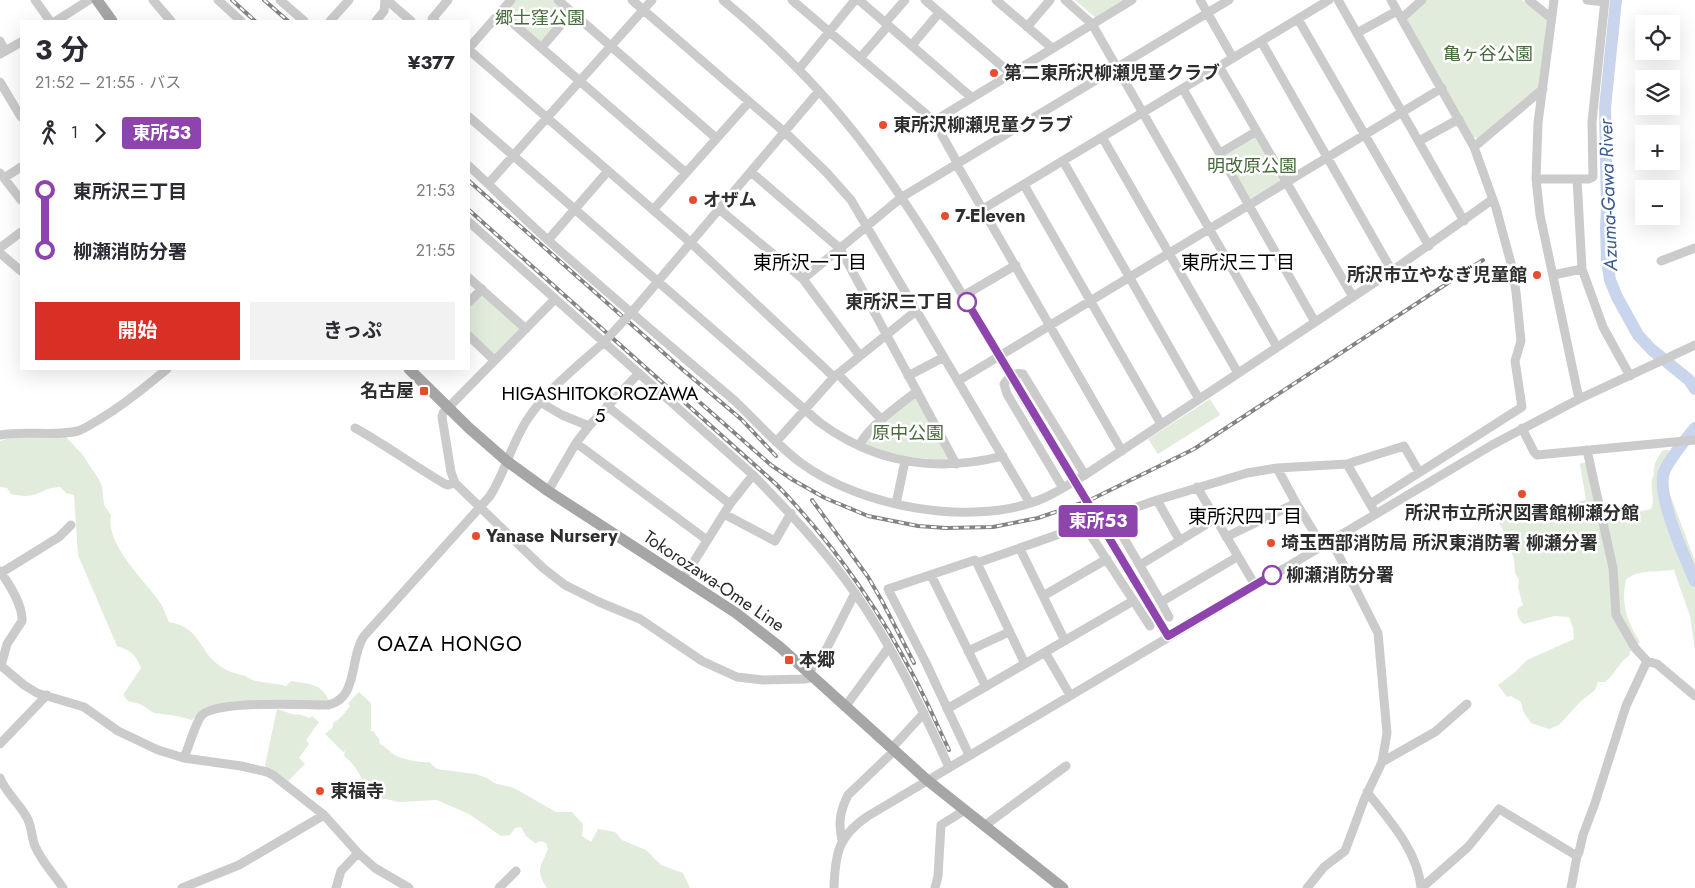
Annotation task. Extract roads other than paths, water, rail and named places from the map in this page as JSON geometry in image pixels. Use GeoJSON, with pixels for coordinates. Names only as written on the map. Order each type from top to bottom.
{"type":"FeatureCollection","features":[{"type":"Feature","properties":{"kind":"main road"},"geometry":{"type":"LineString","coordinates":[[97,0],[111,20]]}},
{"type":"Feature","properties":{"kind":"main road","name":"Tokorozawa-Ome Line"},"geometry":{"type":"LineString","coordinates":[[410,370],[508,462],[548,491],[763,633],[812,675],[926,780],[1063,888]]}},
{"type":"Feature","properties":{"kind":"street"},"geometry":{"type":"LineString","coordinates":[[36,0],[49,20]]}},
{"type":"Feature","properties":{"kind":"street"},"geometry":{"type":"LineString","coordinates":[[58,20],[90,0]]}},
{"type":"Feature","properties":{"kind":"street"},"geometry":{"type":"LineString","coordinates":[[153,0],[170,20]]}},
{"type":"Feature","properties":{"kind":"street"},"geometry":{"type":"LineString","coordinates":[[218,0],[240,20]]}},
{"type":"Feature","properties":{"kind":"street"},"geometry":{"type":"LineString","coordinates":[[280,0],[303,20]]}},
{"type":"Feature","properties":{"kind":"street"},"geometry":{"type":"LineString","coordinates":[[331,20],[349,0]]}},
{"type":"Feature","properties":{"kind":"street"},"geometry":{"type":"LineString","coordinates":[[377,20],[384,11],[386,0],[411,20]]}},
{"type":"Feature","properties":{"kind":"street"},"geometry":{"type":"LineString","coordinates":[[434,20],[432,18],[448,0]]}},
{"type":"Feature","properties":{"kind":"street"},"geometry":{"type":"LineString","coordinates":[[470,48],[511,0]]}},
{"type":"Feature","properties":{"kind":"street"},"geometry":{"type":"LineString","coordinates":[[558,0],[716,138]]}},
{"type":"Feature","properties":{"kind":"street"},"geometry":{"type":"LineString","coordinates":[[632,0],[784,132],[838,184],[851,200],[1030,503]]}},
{"type":"Feature","properties":{"kind":"street"},"geometry":{"type":"LineString","coordinates":[[488,184],[652,0]]}},
{"type":"Feature","properties":{"kind":"street"},"geometry":{"type":"LineString","coordinates":[[723,0],[799,69],[869,151],[902,197],[1072,478]]}},
{"type":"Feature","properties":{"kind":"street"},"geometry":{"type":"LineString","coordinates":[[792,0],[934,121],[1122,451]]}},
{"type":"Feature","properties":{"kind":"street"},"geometry":{"type":"LineString","coordinates":[[799,69],[855,0]]}},
{"type":"Feature","properties":{"kind":"street"},"geometry":{"type":"LineString","coordinates":[[859,0],[971,97]]}},
{"type":"Feature","properties":{"kind":"street"},"geometry":{"type":"LineString","coordinates":[[860,58],[905,0]]}},
{"type":"Feature","properties":{"kind":"street"},"geometry":{"type":"LineString","coordinates":[[925,0],[1010,74]]}},
{"type":"Feature","properties":{"kind":"street"},"geometry":{"type":"LineString","coordinates":[[996,0],[1052,48]]}},
{"type":"Feature","properties":{"kind":"street"},"geometry":{"type":"LineString","coordinates":[[1027,27],[1050,0]]}},
{"type":"Feature","properties":{"kind":"street"},"geometry":{"type":"LineString","coordinates":[[1065,0],[1092,24],[1277,347]]}},
{"type":"Feature","properties":{"kind":"street"},"geometry":{"type":"LineString","coordinates":[[934,121],[1132,0]]}},
{"type":"Feature","properties":{"kind":"street"},"geometry":{"type":"LineString","coordinates":[[1200,0],[1233,58]]}},
{"type":"Feature","properties":{"kind":"street"},"geometry":{"type":"LineString","coordinates":[[802,279],[902,197],[1229,0]]}},
{"type":"Feature","properties":{"kind":"street"},"geometry":{"type":"LineString","coordinates":[[983,209],[1329,0]]}},
{"type":"Feature","properties":{"kind":"street"},"geometry":{"type":"LineString","coordinates":[[1338,0],[1464,220]]}},
{"type":"Feature","properties":{"kind":"street"},"geometry":{"type":"LineString","coordinates":[[1370,504],[1522,407],[1516,361],[1520,341],[1516,292],[1512,267],[1493,199],[1474,147],[1391,0]]}},
{"type":"Feature","properties":{"kind":"street"},"geometry":{"type":"LineString","coordinates":[[1358,33],[1400,14],[1422,0]]}},
{"type":"Feature","properties":{"kind":"street"},"geometry":{"type":"LineString","coordinates":[[1528,0],[1551,18]]}},
{"type":"Feature","properties":{"kind":"street"},"geometry":{"type":"LineString","coordinates":[[1554,0],[1538,131],[1536,180],[1540,215],[1579,399]]}},
{"type":"Feature","properties":{"kind":"street"},"geometry":{"type":"LineString","coordinates":[[1536,180],[1589,179],[1594,177],[1592,122],[1605,1],[1587,0]]}},
{"type":"Feature","properties":{"kind":"street"},"geometry":{"type":"LineString","coordinates":[[500,12],[686,173]]}},
{"type":"Feature","properties":{"kind":"street"},"geometry":{"type":"LineString","coordinates":[[542,47],[572,12]]}},
{"type":"Feature","properties":{"kind":"street"},"geometry":{"type":"LineString","coordinates":[[912,45],[940,13]]}},
{"type":"Feature","properties":{"kind":"street"},"geometry":{"type":"LineString","coordinates":[[1298,19],[1429,246]]}},
{"type":"Feature","properties":{"kind":"street"},"geometry":{"type":"LineString","coordinates":[[0,41],[3,52],[20,43]]}},
{"type":"Feature","properties":{"kind":"street"},"geometry":{"type":"LineString","coordinates":[[1261,41],[1392,271]]}},
{"type":"Feature","properties":{"kind":"street"},"geometry":{"type":"LineString","coordinates":[[470,50],[690,242],[836,375],[882,420]]}},
{"type":"Feature","properties":{"kind":"street"},"geometry":{"type":"LineString","coordinates":[[1219,66],[1353,297]]}},
{"type":"Feature","properties":{"kind":"street"},"geometry":{"type":"LineString","coordinates":[[0,82],[20,115]]}},
{"type":"Feature","properties":{"kind":"street"},"geometry":{"type":"LineString","coordinates":[[958,381],[1442,88]]}},
{"type":"Feature","properties":{"kind":"street"},"geometry":{"type":"LineString","coordinates":[[1183,89],[1315,322]]}},
{"type":"Feature","properties":{"kind":"street"},"geometry":{"type":"LineString","coordinates":[[1474,147],[1543,89]]}},
{"type":"Feature","properties":{"kind":"street"},"geometry":{"type":"LineString","coordinates":[[184,758],[200,717],[209,711],[258,703],[328,706],[340,701],[347,694],[359,644],[364,636],[399,600],[495,489],[516,440],[540,402],[603,343],[632,312],[819,91]]}},
{"type":"Feature","properties":{"kind":"street"},"geometry":{"type":"LineString","coordinates":[[653,210],[749,102]]}},
{"type":"Feature","properties":{"kind":"street"},"geometry":{"type":"LineString","coordinates":[[470,118],[657,282],[838,436],[885,456],[926,464],[971,463],[1003,456]]}},
{"type":"Feature","properties":{"kind":"street"},"geometry":{"type":"LineString","coordinates":[[1419,142],[1459,119]]}},
{"type":"Feature","properties":{"kind":"street"},"geometry":{"type":"LineString","coordinates":[[1220,153],[1257,131]]}},
{"type":"Feature","properties":{"kind":"street"},"geometry":{"type":"LineString","coordinates":[[1102,137],[1238,373]]}},
{"type":"Feature","properties":{"kind":"street"},"geometry":{"type":"LineString","coordinates":[[1063,161],[1199,399]]}},
{"type":"Feature","properties":{"kind":"street"},"geometry":{"type":"LineString","coordinates":[[20,167],[2,176],[20,199]]}},
{"type":"Feature","properties":{"kind":"street"},"geometry":{"type":"LineString","coordinates":[[470,167],[548,240],[734,401],[776,442],[801,463],[835,484],[896,504],[969,512],[1009,509],[1030,503],[1086,475],[1429,246],[1493,199]]}},
{"type":"Feature","properties":{"kind":"street"},"geometry":{"type":"LineString","coordinates":[[548,240],[608,171]]}},
{"type":"Feature","properties":{"kind":"street"},"geometry":{"type":"LineString","coordinates":[[751,172],[840,249],[956,464]]}},
{"type":"Feature","properties":{"kind":"street"},"geometry":{"type":"LineString","coordinates":[[1578,179],[1582,269],[1603,327],[1630,376]]}},
{"type":"Feature","properties":{"kind":"street"},"geometry":{"type":"LineString","coordinates":[[1024,185],[1162,424]]}},
{"type":"Feature","properties":{"kind":"street"},"geometry":{"type":"LineString","coordinates":[[719,208],[802,279],[860,356]]}},
{"type":"Feature","properties":{"kind":"street"},"geometry":{"type":"LineString","coordinates":[[470,223],[753,475],[791,513],[855,594],[889,647],[950,767]]}},
{"type":"Feature","properties":{"kind":"street"},"geometry":{"type":"LineString","coordinates":[[0,248],[20,233]]}},
{"type":"Feature","properties":{"kind":"street"},"geometry":{"type":"LineString","coordinates":[[1661,261],[1695,248]]}},
{"type":"Feature","properties":{"kind":"street"},"geometry":{"type":"LineString","coordinates":[[0,253],[20,270]]}},
{"type":"Feature","properties":{"kind":"street"},"geometry":{"type":"LineString","coordinates":[[963,296],[1016,265]]}},
{"type":"Feature","properties":{"kind":"street"},"geometry":{"type":"LineString","coordinates":[[1553,275],[1582,269]]}},
{"type":"Feature","properties":{"kind":"street"},"geometry":{"type":"LineString","coordinates":[[470,279],[526,328]]}},
{"type":"Feature","properties":{"kind":"street"},"geometry":{"type":"LineString","coordinates":[[470,301],[482,289]]}},
{"type":"Feature","properties":{"kind":"street"},"geometry":{"type":"LineString","coordinates":[[556,299],[448,407],[442,417],[452,472],[456,483],[543,568],[566,586],[640,619],[702,661],[737,676],[763,680],[805,679],[812,675],[855,594]]}},
{"type":"Feature","properties":{"kind":"street"},"geometry":{"type":"LineString","coordinates":[[776,442],[836,375],[916,311]]}},
{"type":"Feature","properties":{"kind":"street"},"geometry":{"type":"LineString","coordinates":[[470,337],[494,360]]}},
{"type":"Feature","properties":{"kind":"street"},"geometry":{"type":"LineString","coordinates":[[834,888],[838,852],[842,840],[862,820],[1168,636],[1522,428],[1695,345]]}},
{"type":"Feature","properties":{"kind":"street"},"geometry":{"type":"LineString","coordinates":[[908,376],[944,357]]}},
{"type":"Feature","properties":{"kind":"street"},"geometry":{"type":"LineString","coordinates":[[0,435],[11,432],[54,433],[79,431],[110,413],[145,388],[166,370]]}},
{"type":"Feature","properties":{"kind":"street"},"geometry":{"type":"LineString","coordinates":[[548,491],[576,443],[589,426],[639,373]]}},
{"type":"Feature","properties":{"kind":"street"},"geometry":{"type":"LineString","coordinates":[[1063,488],[1005,389],[1004,384],[1011,376],[1022,374],[1086,475]]}},
{"type":"Feature","properties":{"kind":"street"},"geometry":{"type":"LineString","coordinates":[[859,446],[882,420],[916,392]]}},
{"type":"Feature","properties":{"kind":"street"},"geometry":{"type":"LineString","coordinates":[[540,402],[562,415],[589,426]]}},
{"type":"Feature","properties":{"kind":"street"},"geometry":{"type":"LineString","coordinates":[[607,406],[730,504]]}},
{"type":"Feature","properties":{"kind":"street"},"geometry":{"type":"LineString","coordinates":[[355,428],[400,454],[444,484],[456,483]]}},
{"type":"Feature","properties":{"kind":"street"},"geometry":{"type":"LineString","coordinates":[[1522,428],[1537,455],[1692,440]]}},
{"type":"Feature","properties":{"kind":"street"},"geometry":{"type":"LineString","coordinates":[[576,443],[707,540]]}},
{"type":"Feature","properties":{"kind":"street"},"geometry":{"type":"LineString","coordinates":[[977,563],[1157,500],[1247,473],[1277,468],[1347,464],[1404,446],[1419,472]]}},
{"type":"Feature","properties":{"kind":"street"},"geometry":{"type":"LineString","coordinates":[[1586,450],[1613,568],[1616,615],[1635,648],[1647,661],[1657,664],[1695,696]]}},
{"type":"Feature","properties":{"kind":"street"},"geometry":{"type":"LineString","coordinates":[[896,504],[905,461]]}},
{"type":"Feature","properties":{"kind":"street"},"geometry":{"type":"LineString","coordinates":[[1347,464],[1376,513]]}},
{"type":"Feature","properties":{"kind":"street"},"geometry":{"type":"LineString","coordinates":[[1277,468],[1322,545]]}},
{"type":"Feature","properties":{"kind":"street"},"geometry":{"type":"LineString","coordinates":[[683,579],[730,504],[753,475]]}},
{"type":"Feature","properties":{"kind":"street"},"geometry":{"type":"LineString","coordinates":[[1197,487],[1255,585]]}},
{"type":"Feature","properties":{"kind":"street"},"geometry":{"type":"LineString","coordinates":[[1157,500],[1180,541]]}},
{"type":"Feature","properties":{"kind":"street"},"geometry":{"type":"LineString","coordinates":[[1226,537],[1296,503]]}},
{"type":"Feature","properties":{"kind":"street"},"geometry":{"type":"LineString","coordinates":[[724,514],[775,541],[791,513]]}},
{"type":"Feature","properties":{"kind":"street"},"geometry":{"type":"LineString","coordinates":[[1111,516],[1169,617]]}},
{"type":"Feature","properties":{"kind":"street"},"geometry":{"type":"LineString","coordinates":[[1140,565],[1215,519]]}},
{"type":"Feature","properties":{"kind":"street"},"geometry":{"type":"LineString","coordinates":[[1099,523],[1168,636]]}},
{"type":"Feature","properties":{"kind":"street"},"geometry":{"type":"LineString","coordinates":[[71,525],[59,537],[1,572],[18,603],[22,618],[7,644],[1,666],[37,693],[84,707],[118,732],[158,750],[184,758],[267,772],[280,779],[324,815],[358,853],[375,868],[409,888]]}},
{"type":"Feature","properties":{"kind":"street"},"geometry":{"type":"LineString","coordinates":[[1084,525],[1150,626]]}},
{"type":"Feature","properties":{"kind":"street"},"geometry":{"type":"LineString","coordinates":[[1307,888],[1324,867],[1345,851],[1367,792],[1382,762],[1387,733],[1378,633],[1331,540]]}},
{"type":"Feature","properties":{"kind":"street"},"geometry":{"type":"LineString","coordinates":[[1020,549],[1065,641]]}},
{"type":"Feature","properties":{"kind":"street"},"geometry":{"type":"LineString","coordinates":[[1161,602],[1237,557]]}},
{"type":"Feature","properties":{"kind":"street"},"geometry":{"type":"LineString","coordinates":[[1043,596],[1107,559]]}},
{"type":"Feature","properties":{"kind":"street"},"geometry":{"type":"LineString","coordinates":[[968,755],[919,648],[888,589],[975,560],[1025,664]]}},
{"type":"Feature","properties":{"kind":"street"},"geometry":{"type":"LineString","coordinates":[[931,575],[986,687]]}},
{"type":"Feature","properties":{"kind":"street"},"geometry":{"type":"LineString","coordinates":[[947,709],[1133,601]]}},
{"type":"Feature","properties":{"kind":"street"},"geometry":{"type":"LineString","coordinates":[[968,651],[1009,632]]}},
{"type":"Feature","properties":{"kind":"street"},"geometry":{"type":"LineString","coordinates":[[845,707],[889,647]]}},
{"type":"Feature","properties":{"kind":"street"},"geometry":{"type":"LineString","coordinates":[[1045,652],[1070,695]]}},
{"type":"Feature","properties":{"kind":"street"},"geometry":{"type":"LineString","coordinates":[[1571,888],[1583,836],[1626,706],[1647,661]]}},
{"type":"Feature","properties":{"kind":"street"},"geometry":{"type":"LineString","coordinates":[[0,744],[47,695]]}},
{"type":"Feature","properties":{"kind":"street"},"geometry":{"type":"LineString","coordinates":[[1382,762],[1435,732],[1467,704]]}},
{"type":"Feature","properties":{"kind":"street"},"geometry":{"type":"LineString","coordinates":[[842,840],[839,823],[848,795],[892,750],[924,713]]}},
{"type":"Feature","properties":{"kind":"street"},"geometry":{"type":"LineString","coordinates":[[984,826],[1066,766]]}},
{"type":"Feature","properties":{"kind":"street"},"geometry":{"type":"LineString","coordinates":[[0,778],[5,789],[29,820],[34,844],[38,852],[63,888]]}},
{"type":"Feature","properties":{"kind":"street"},"geometry":{"type":"LineString","coordinates":[[1367,792],[1402,837],[1420,875],[1421,887],[1468,847],[1499,809],[1577,856]]}},
{"type":"Feature","properties":{"kind":"street"},"geometry":{"type":"LineString","coordinates":[[935,888],[938,876],[941,825],[964,810]]}},
{"type":"Feature","properties":{"kind":"street"},"geometry":{"type":"LineString","coordinates":[[182,888],[239,865],[324,815]]}},
{"type":"Feature","properties":{"kind":"street"},"geometry":{"type":"LineString","coordinates":[[336,888],[341,872],[358,853]]}},
{"type":"Feature","properties":{"kind":"street"},"geometry":{"type":"LineString","coordinates":[[499,888],[516,872]]}},
{"type":"Feature","properties":{"kind":"waterway","name":"Azuma-Gawa River"},"geometry":{"type":"LineString","coordinates":[[1616,0],[1605,108],[1606,228],[1607,261],[1610,280],[1638,335],[1651,349],[1689,380],[1695,389]]}},
{"type":"Feature","properties":{"kind":"waterway","name":"Azuma-Gawa River"},"geometry":{"type":"LineString","coordinates":[[1695,428],[1670,461],[1664,472],[1663,482],[1668,511],[1695,581]]}},
{"type":"Feature","properties":{"kind":"tunnel"},"geometry":{"type":"LineString","coordinates":[[1072,478],[1099,523]]}},
{"type":"Feature","properties":{"kind":"railway"},"geometry":{"type":"LineString","coordinates":[[232,0],[254,20]]}},
{"type":"Feature","properties":{"kind":"railway"},"geometry":{"type":"LineString","coordinates":[[264,0],[287,20]]}},
{"type":"Feature","properties":{"kind":"railway"},"geometry":{"type":"LineString","coordinates":[[470,182],[741,419],[776,456]]}},
{"type":"Feature","properties":{"kind":"railway"},"geometry":{"type":"LineString","coordinates":[[470,211],[776,484],[796,505],[834,551],[884,624],[918,684],[949,750]]}},
{"type":"Feature","properties":{"kind":"railway"},"geometry":{"type":"LineString","coordinates":[[687,391],[771,465],[825,498],[868,516],[918,526],[946,528],[993,527],[1038,518],[1090,500],[1194,449],[1483,260]]}},
{"type":"Feature","properties":{"kind":"railway"},"geometry":{"type":"LineString","coordinates":[[812,500],[868,577],[914,663]]}},
{"type":"Feature","properties":{"kind":"place","name":"第二東所沢柳瀬児童クラブ"},"geometry":{"type":"Point","coordinates":[994,73]}},
{"type":"Feature","properties":{"kind":"place","name":"東所沢柳瀬児童クラブ"},"geometry":{"type":"Point","coordinates":[883,125]}},
{"type":"Feature","properties":{"kind":"place","name":"オザム"},"geometry":{"type":"Point","coordinates":[693,200]}},
{"type":"Feature","properties":{"kind":"place","name":"7-Eleven"},"geometry":{"type":"Point","coordinates":[945,216]}},
{"type":"Feature","properties":{"kind":"place","name":"所沢市立やなぎ児童館"},"geometry":{"type":"Point","coordinates":[1537,275]}},
{"type":"Feature","properties":{"kind":"place","name":"東所沢三丁目"},"geometry":{"type":"Point","coordinates":[967,302]}},
{"type":"Feature","properties":{"kind":"place","name":"名古屋"},"geometry":{"type":"Point","coordinates":[424,391]}},
{"type":"Feature","properties":{"kind":"place","name":"所沢市立所沢図書館柳瀬分館"},"geometry":{"type":"Point","coordinates":[1522,494]}},
{"type":"Feature","properties":{"kind":"place","name":"Yanase Nursery"},"geometry":{"type":"Point","coordinates":[476,536]}},
{"type":"Feature","properties":{"kind":"place","name":"埼玉西部消防局 所沢東消防署 柳瀬分署"},"geometry":{"type":"Point","coordinates":[1271,543]}},
{"type":"Feature","properties":{"kind":"place","name":"柳瀬消防分署"},"geometry":{"type":"Point","coordinates":[1272,575]}},
{"type":"Feature","properties":{"kind":"place","name":"本郷"},"geometry":{"type":"Point","coordinates":[789,660]}},
{"type":"Feature","properties":{"kind":"place","name":"東福寺"},"geometry":{"type":"Point","coordinates":[320,791]}},
{"type":"Feature","properties":{"kind":"district","name":"東所沢一丁目"},"geometry":{"type":"Point","coordinates":[810,262]}},
{"type":"Feature","properties":{"kind":"district","name":"東所沢三丁目"},"geometry":{"type":"Point","coordinates":[1238,262]}},
{"type":"Feature","properties":{"kind":"district","name":"HIGASHITOKOROZAWA 5"},"geometry":{"type":"Point","coordinates":[600,404]}},
{"type":"Feature","properties":{"kind":"district","name":"東所沢四丁目"},"geometry":{"type":"Point","coordinates":[1245,516]}},
{"type":"Feature","properties":{"kind":"district","name":"OAZA HONGO"},"geometry":{"type":"Point","coordinates":[450,644]}},
{"type":"Feature","properties":{"kind":"park label","name":"郷士窪公園"},"geometry":{"type":"Point","coordinates":[540,18]}},
{"type":"Feature","properties":{"kind":"park label","name":"亀ヶ谷公園"},"geometry":{"type":"Point","coordinates":[1488,54]}},
{"type":"Feature","properties":{"kind":"park label","name":"明改原公園"},"geometry":{"type":"Point","coordinates":[1252,166]}},
{"type":"Feature","properties":{"kind":"park label","name":"原中公園"},"geometry":{"type":"Point","coordinates":[908,433]}}]}
